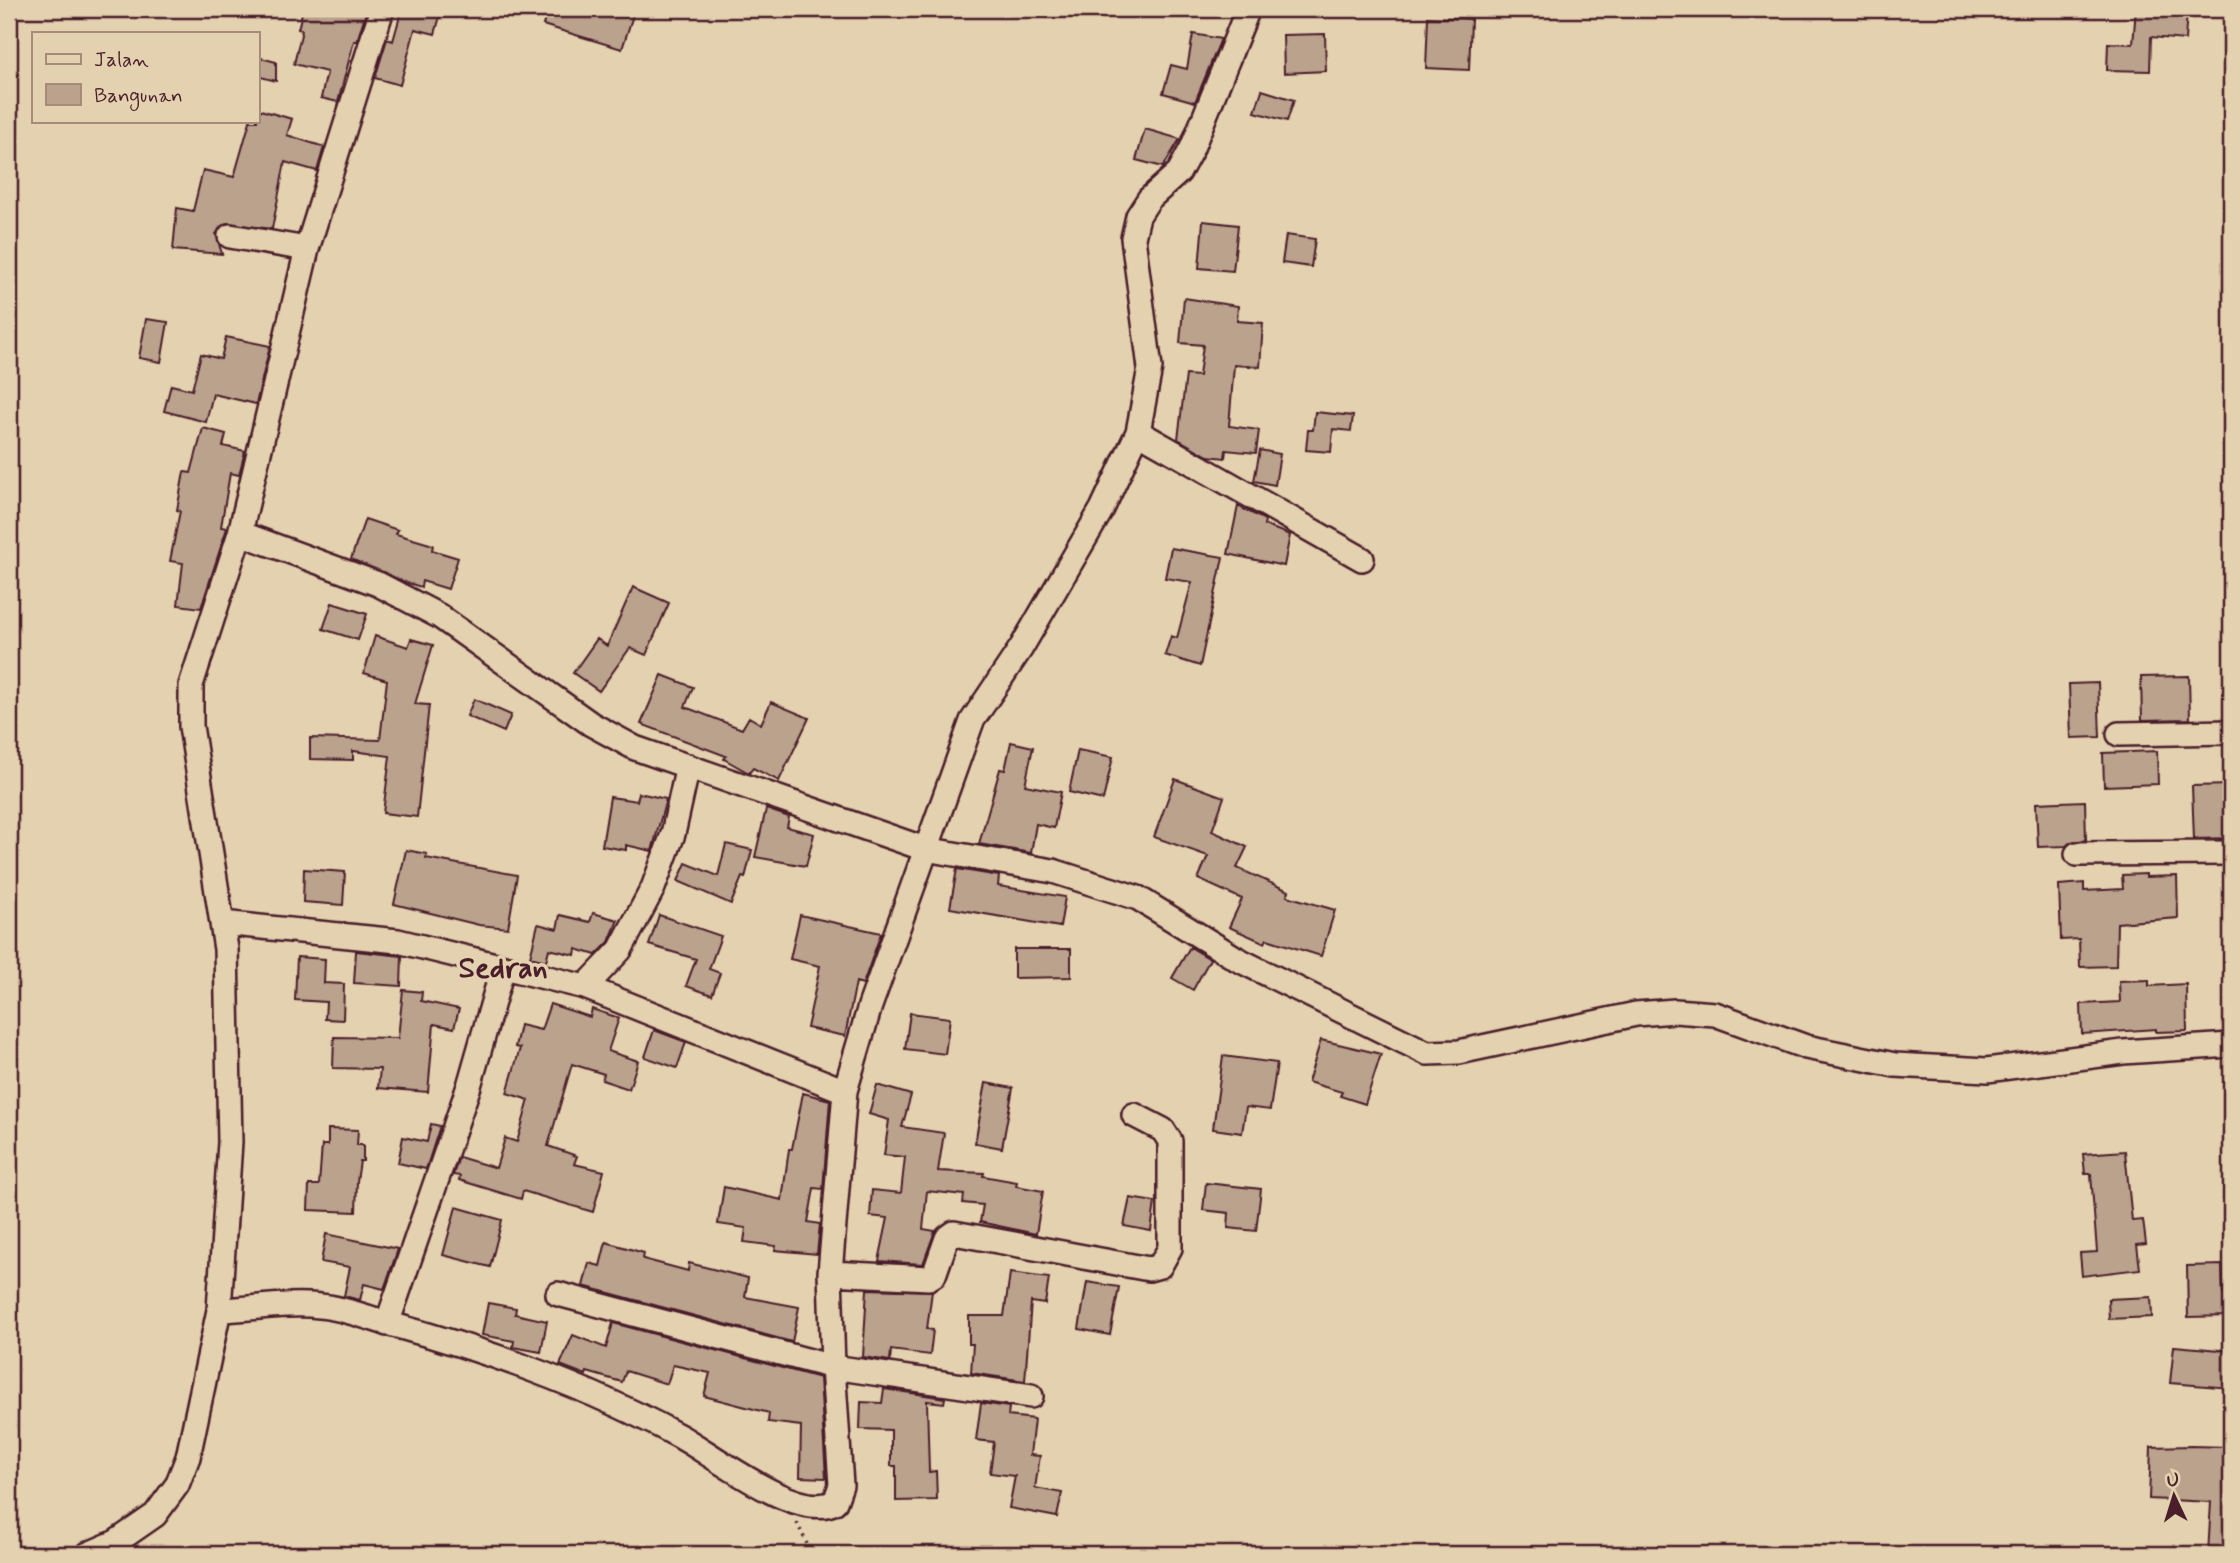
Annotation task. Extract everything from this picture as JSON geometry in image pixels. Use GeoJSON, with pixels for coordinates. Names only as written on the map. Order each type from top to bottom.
{"type":"FeatureCollection","features":[{"type":"Feature","properties":{"kind":"street"},"geometry":{"type":"LineString","coordinates":[[89,1554],[116,1542],[155,1515],[177,1485],[188,1457],[219,1310],[229,1142],[226,949],[191,726],[191,685],[240,533],[307,249],[382,9]]}},
{"type":"Feature","properties":{"kind":"street"},"geometry":{"type":"LineString","coordinates":[[219,1310],[321,1306],[462,1344],[555,1377],[681,1437],[785,1499],[825,1507],[839,1496],[831,1273],[845,1091],[870,1006],[972,721],[1021,648],[1089,532],[1138,432],[1150,369],[1133,238],[1138,216],[1149,199],[1179,172],[1192,148],[1248,9]]}},
{"type":"Feature","properties":{"kind":"street"},"geometry":{"type":"LineString","coordinates":[[230,236],[307,249]]}},
{"type":"Feature","properties":{"kind":"street"},"geometry":{"type":"LineString","coordinates":[[1138,432],[1362,559]]}},
{"type":"Feature","properties":{"kind":"street"},"geometry":{"type":"LineString","coordinates":[[240,533],[378,584],[439,616],[591,724],[635,748],[925,849],[1053,871],[1138,898],[1237,959],[1427,1053],[1459,1052],[1636,1014],[1675,1011],[1715,1014],[1806,1046],[1895,1065],[1987,1070],[2123,1052],[2231,1045]]}},
{"type":"Feature","properties":{"kind":"street"},"geometry":{"type":"LineString","coordinates":[[2119,734],[2231,732]]}},
{"type":"Feature","properties":{"kind":"street"},"geometry":{"type":"LineString","coordinates":[[585,987],[620,950],[653,888],[673,834],[688,766]]}},
{"type":"Feature","properties":{"kind":"street"},"geometry":{"type":"LineString","coordinates":[[2077,854],[2231,853]]}},
{"type":"Feature","properties":{"kind":"street"},"geometry":{"type":"LineString","coordinates":[[222,923],[398,941],[585,987],[845,1091]]}},
{"type":"Feature","properties":{"kind":"street"},"geometry":{"type":"LineString","coordinates":[[387,1324],[469,1086],[503,967]]}},
{"type":"Feature","properties":{"kind":"street"},"geometry":{"type":"LineString","coordinates":[[831,1273],[929,1278],[934,1275],[947,1238],[954,1233],[1149,1269],[1160,1266],[1170,1248],[1170,1141],[1163,1130],[1134,1115]]}},
{"type":"Feature","properties":{"kind":"street"},"geometry":{"type":"LineString","coordinates":[[558,1294],[833,1367],[1031,1396]]}},
{"type":"Feature","properties":{"kind":"path"},"geometry":{"type":"LineString","coordinates":[[785,1499],[812,1554]]}},
{"type":"Feature","properties":{"kind":"building"},"geometry":{"type":"Polygon","coordinates":[[[303,9],[367,9],[357,41],[354,41],[338,102],[321,98],[327,72],[294,64],[302,30],[298,29],[303,9]]]}},
{"type":"Feature","properties":{"kind":"building"},"geometry":{"type":"Polygon","coordinates":[[[402,9],[442,9],[435,34],[415,29],[400,85],[375,78],[387,39],[393,41],[402,9]]]}},
{"type":"Feature","properties":{"kind":"building"},"geometry":{"type":"Polygon","coordinates":[[[548,9],[635,9],[622,49],[543,25],[548,9]]]}},
{"type":"Feature","properties":{"kind":"building"},"geometry":{"type":"Polygon","coordinates":[[[2136,9],[2187,11],[2185,40],[2151,37],[2150,71],[2107,70],[2108,43],[2133,44],[2136,9]]]}},
{"type":"Feature","properties":{"kind":"building"},"geometry":{"type":"Polygon","coordinates":[[[1428,17],[1471,19],[1469,70],[1426,68],[1428,17]]]}},
{"type":"Feature","properties":{"kind":"building"},"geometry":{"type":"Polygon","coordinates":[[[1193,34],[1221,39],[1195,102],[1163,93],[1171,65],[1187,69],[1193,34]]]}},
{"type":"Feature","properties":{"kind":"building"},"geometry":{"type":"Polygon","coordinates":[[[1325,34],[1326,71],[1284,73],[1283,35],[1325,34]]]}},
{"type":"Feature","properties":{"kind":"building"},"geometry":{"type":"Polygon","coordinates":[[[259,58],[276,62],[276,81],[259,77],[259,58]]]}},
{"type":"Feature","properties":{"kind":"building"},"geometry":{"type":"Polygon","coordinates":[[[1262,90],[1294,100],[1287,121],[1255,112],[1262,90]]]}},
{"type":"Feature","properties":{"kind":"building"},"geometry":{"type":"Polygon","coordinates":[[[259,110],[292,119],[287,135],[324,147],[317,171],[285,162],[272,229],[226,223],[216,234],[222,254],[173,250],[177,208],[193,211],[203,170],[234,177],[250,122],[259,122],[259,110]]]}},
{"type":"Feature","properties":{"kind":"building"},"geometry":{"type":"Polygon","coordinates":[[[1145,129],[1180,139],[1163,167],[1136,160],[1145,129]]]}},
{"type":"Feature","properties":{"kind":"building"},"geometry":{"type":"Polygon","coordinates":[[[1203,221],[1238,225],[1233,271],[1199,268],[1203,221]]]}},
{"type":"Feature","properties":{"kind":"building"},"geometry":{"type":"Polygon","coordinates":[[[1286,235],[1315,239],[1311,267],[1282,263],[1286,235]]]}},
{"type":"Feature","properties":{"kind":"building"},"geometry":{"type":"Polygon","coordinates":[[[1184,298],[1238,306],[1237,321],[1263,323],[1260,367],[1234,365],[1229,426],[1259,430],[1256,453],[1226,450],[1225,458],[1208,456],[1178,439],[1186,375],[1199,376],[1203,345],[1180,343],[1184,298]]]}},
{"type":"Feature","properties":{"kind":"building"},"geometry":{"type":"Polygon","coordinates":[[[146,319],[168,322],[161,362],[139,358],[146,319]]]}},
{"type":"Feature","properties":{"kind":"building"},"geometry":{"type":"Polygon","coordinates":[[[226,337],[270,346],[256,404],[213,394],[206,422],[164,411],[171,385],[192,390],[201,354],[221,359],[226,337]]]}},
{"type":"Feature","properties":{"kind":"building"},"geometry":{"type":"Polygon","coordinates":[[[1315,412],[1353,416],[1351,431],[1333,429],[1331,452],[1306,450],[1308,430],[1313,430],[1315,412]]]}},
{"type":"Feature","properties":{"kind":"building"},"geometry":{"type":"Polygon","coordinates":[[[203,428],[226,434],[223,446],[245,451],[239,475],[230,473],[221,527],[227,528],[201,608],[178,605],[183,563],[170,561],[180,511],[177,510],[184,472],[191,473],[203,428]]]}},
{"type":"Feature","properties":{"kind":"building"},"geometry":{"type":"Polygon","coordinates":[[[1260,450],[1280,454],[1275,485],[1254,481],[1260,450]]]}},
{"type":"Feature","properties":{"kind":"building"},"geometry":{"type":"Polygon","coordinates":[[[1238,506],[1265,520],[1264,525],[1290,535],[1284,566],[1228,554],[1238,506]]]}},
{"type":"Feature","properties":{"kind":"building"},"geometry":{"type":"Polygon","coordinates":[[[365,519],[398,530],[396,534],[433,545],[432,550],[458,558],[448,589],[422,581],[421,587],[351,559],[365,519]]]}},
{"type":"Feature","properties":{"kind":"building"},"geometry":{"type":"Polygon","coordinates":[[[1171,548],[1223,557],[1200,666],[1165,655],[1171,636],[1177,638],[1192,582],[1165,578],[1171,548]]]}},
{"type":"Feature","properties":{"kind":"building"},"geometry":{"type":"Polygon","coordinates":[[[633,587],[669,603],[646,655],[630,648],[599,691],[573,673],[597,639],[607,646],[633,587]]]}},
{"type":"Feature","properties":{"kind":"building"},"geometry":{"type":"Polygon","coordinates":[[[332,603],[367,614],[358,640],[323,629],[332,603]]]}},
{"type":"Feature","properties":{"kind":"building"},"geometry":{"type":"Polygon","coordinates":[[[375,636],[408,647],[411,639],[433,645],[415,704],[429,705],[417,817],[383,813],[390,756],[353,751],[353,760],[310,759],[310,738],[380,740],[387,680],[364,673],[375,636]]]}},
{"type":"Feature","properties":{"kind":"building"},"geometry":{"type":"Polygon","coordinates":[[[662,675],[693,687],[685,707],[742,729],[749,717],[761,724],[771,702],[809,718],[779,781],[753,768],[749,773],[724,759],[726,756],[641,724],[662,675]]]}},
{"type":"Feature","properties":{"kind":"building"},"geometry":{"type":"Polygon","coordinates":[[[2189,676],[2190,719],[2142,720],[2141,677],[2189,676]]]}},
{"type":"Feature","properties":{"kind":"building"},"geometry":{"type":"Polygon","coordinates":[[[2098,683],[2100,737],[2071,738],[2069,684],[2098,683]]]}},
{"type":"Feature","properties":{"kind":"building"},"geometry":{"type":"Polygon","coordinates":[[[474,699],[511,715],[504,732],[467,716],[474,699]]]}},
{"type":"Feature","properties":{"kind":"building"},"geometry":{"type":"Polygon","coordinates":[[[1011,742],[1033,747],[1025,785],[1061,792],[1054,828],[1036,824],[1031,853],[979,844],[1000,769],[1005,770],[1011,742]]]}},
{"type":"Feature","properties":{"kind":"building"},"geometry":{"type":"Polygon","coordinates":[[[1078,750],[1113,757],[1103,800],[1069,792],[1078,750]]]}},
{"type":"Feature","properties":{"kind":"building"},"geometry":{"type":"Polygon","coordinates":[[[2157,751],[2158,784],[2104,786],[2103,753],[2157,751]]]}},
{"type":"Feature","properties":{"kind":"building"},"geometry":{"type":"Polygon","coordinates":[[[1175,779],[1224,797],[1212,831],[1247,847],[1237,868],[1289,891],[1287,896],[1335,910],[1321,956],[1267,939],[1265,943],[1229,927],[1242,899],[1198,879],[1208,856],[1154,837],[1175,779]]]}},
{"type":"Feature","properties":{"kind":"building"},"geometry":{"type":"Polygon","coordinates":[[[2231,785],[2231,838],[2194,839],[2192,786],[2231,785]]]}},
{"type":"Feature","properties":{"kind":"building"},"geometry":{"type":"Polygon","coordinates":[[[639,793],[666,799],[652,851],[626,845],[626,850],[602,846],[610,797],[637,801],[639,793]]]}},
{"type":"Feature","properties":{"kind":"building"},"geometry":{"type":"Polygon","coordinates":[[[2085,801],[2086,840],[2071,842],[2066,846],[2038,847],[2036,803],[2085,801]]]}},
{"type":"Feature","properties":{"kind":"building"},"geometry":{"type":"Polygon","coordinates":[[[766,809],[789,817],[787,827],[814,834],[806,866],[755,857],[766,809]]]}},
{"type":"Feature","properties":{"kind":"building"},"geometry":{"type":"Polygon","coordinates":[[[726,844],[752,850],[745,878],[742,877],[731,904],[678,881],[686,863],[718,876],[726,844]]]}},
{"type":"Feature","properties":{"kind":"building"},"geometry":{"type":"Polygon","coordinates":[[[406,850],[427,854],[426,858],[517,875],[508,928],[479,925],[394,904],[406,850]]]}},
{"type":"Feature","properties":{"kind":"building"},"geometry":{"type":"Polygon","coordinates":[[[304,869],[345,872],[343,905],[303,902],[304,869]]]}},
{"type":"Feature","properties":{"kind":"building"},"geometry":{"type":"Polygon","coordinates":[[[957,869],[999,876],[998,886],[1065,897],[1060,927],[950,908],[957,869]]]}},
{"type":"Feature","properties":{"kind":"building"},"geometry":{"type":"Polygon","coordinates":[[[2146,874],[2146,877],[2177,876],[2178,918],[2117,923],[2116,966],[2080,967],[2079,939],[2061,940],[2059,885],[2084,883],[2084,891],[2123,889],[2122,875],[2146,874]]]}},
{"type":"Feature","properties":{"kind":"building"},"geometry":{"type":"Polygon","coordinates":[[[593,913],[618,920],[609,942],[596,955],[576,949],[575,955],[549,949],[546,961],[530,957],[538,924],[557,929],[560,915],[590,922],[593,913]]]}},
{"type":"Feature","properties":{"kind":"building"},"geometry":{"type":"Polygon","coordinates":[[[659,915],[721,936],[709,969],[720,973],[712,995],[686,986],[696,959],[649,945],[659,915]]]}},
{"type":"Feature","properties":{"kind":"building"},"geometry":{"type":"Polygon","coordinates":[[[800,915],[881,933],[863,984],[856,982],[845,1036],[807,1028],[820,966],[790,959],[800,915]]]}},
{"type":"Feature","properties":{"kind":"building"},"geometry":{"type":"Polygon","coordinates":[[[1190,947],[1210,959],[1193,990],[1172,978],[1190,947]]]}},
{"type":"Feature","properties":{"kind":"building"},"geometry":{"type":"Polygon","coordinates":[[[1014,949],[1071,949],[1071,977],[1014,978],[1014,949]]]}},
{"type":"Feature","properties":{"kind":"building"},"geometry":{"type":"Polygon","coordinates":[[[356,951],[402,956],[401,986],[354,983],[356,951]]]}},
{"type":"Feature","properties":{"kind":"building"},"geometry":{"type":"Polygon","coordinates":[[[297,957],[325,959],[324,983],[344,984],[343,1020],[325,1019],[326,1002],[295,1000],[297,957]]]}},
{"type":"Feature","properties":{"kind":"building"},"geometry":{"type":"Polygon","coordinates":[[[2149,980],[2149,986],[2186,984],[2187,1031],[2156,1032],[2156,1029],[2082,1034],[2081,1004],[2120,1002],[2119,981],[2149,980]]]}},
{"type":"Feature","properties":{"kind":"building"},"geometry":{"type":"Polygon","coordinates":[[[403,990],[422,992],[421,1001],[459,1009],[454,1028],[434,1024],[428,1092],[378,1088],[380,1069],[333,1068],[334,1037],[398,1038],[403,990]]]}},
{"type":"Feature","properties":{"kind":"building"},"geometry":{"type":"Polygon","coordinates":[[[550,1004],[590,1017],[592,1009],[619,1018],[608,1051],[638,1061],[629,1089],[602,1080],[604,1074],[572,1064],[548,1146],[577,1156],[574,1164],[604,1171],[593,1212],[523,1191],[521,1199],[459,1180],[460,1176],[453,1175],[459,1157],[496,1168],[505,1138],[517,1142],[529,1100],[507,1093],[520,1048],[515,1047],[520,1025],[541,1030],[550,1004]]]}},
{"type":"Feature","properties":{"kind":"building"},"geometry":{"type":"Polygon","coordinates":[[[910,1013],[950,1018],[945,1054],[905,1049],[910,1013]]]}},
{"type":"Feature","properties":{"kind":"building"},"geometry":{"type":"Polygon","coordinates":[[[654,1030],[686,1042],[677,1068],[645,1057],[654,1030]]]}},
{"type":"Feature","properties":{"kind":"building"},"geometry":{"type":"Polygon","coordinates":[[[1321,1040],[1381,1054],[1365,1104],[1340,1096],[1342,1092],[1308,1082],[1321,1040]]]}},
{"type":"Feature","properties":{"kind":"building"},"geometry":{"type":"Polygon","coordinates":[[[1223,1056],[1277,1063],[1270,1110],[1246,1107],[1242,1133],[1213,1129],[1223,1056]]]}},
{"type":"Feature","properties":{"kind":"building"},"geometry":{"type":"Polygon","coordinates":[[[986,1083],[1013,1088],[1002,1148],[975,1143],[986,1083]]]}},
{"type":"Feature","properties":{"kind":"building"},"geometry":{"type":"Polygon","coordinates":[[[877,1085],[911,1095],[902,1127],[944,1133],[938,1171],[984,1173],[983,1176],[1017,1182],[1016,1186],[1043,1191],[1036,1234],[980,1222],[983,1205],[963,1203],[964,1195],[927,1191],[923,1229],[935,1231],[923,1264],[879,1261],[888,1218],[870,1216],[872,1190],[901,1193],[905,1157],[884,1155],[889,1120],[869,1114],[877,1085]]]}},
{"type":"Feature","properties":{"kind":"building"},"geometry":{"type":"Polygon","coordinates":[[[803,1093],[830,1100],[823,1189],[814,1188],[808,1222],[820,1224],[817,1254],[775,1250],[776,1246],[744,1242],[746,1228],[718,1224],[724,1187],[782,1200],[789,1149],[792,1149],[803,1093]]]}},
{"type":"Feature","properties":{"kind":"building"},"geometry":{"type":"Polygon","coordinates":[[[431,1124],[440,1126],[426,1169],[398,1163],[403,1137],[427,1142],[431,1124]]]}},
{"type":"Feature","properties":{"kind":"building"},"geometry":{"type":"Polygon","coordinates":[[[328,1129],[358,1130],[357,1145],[363,1145],[363,1161],[360,1161],[357,1181],[356,1212],[308,1210],[309,1185],[319,1185],[322,1145],[328,1145],[328,1129]]]}},
{"type":"Feature","properties":{"kind":"building"},"geometry":{"type":"Polygon","coordinates":[[[2125,1151],[2132,1221],[2143,1220],[2146,1244],[2137,1245],[2140,1269],[2082,1276],[2080,1253],[2097,1252],[2091,1174],[2085,1174],[2083,1154],[2125,1151]]]}},
{"type":"Feature","properties":{"kind":"building"},"geometry":{"type":"Polygon","coordinates":[[[1206,1183],[1261,1189],[1256,1231],[1228,1228],[1229,1213],[1203,1210],[1206,1183]]]}},
{"type":"Feature","properties":{"kind":"building"},"geometry":{"type":"Polygon","coordinates":[[[1130,1198],[1155,1202],[1151,1231],[1124,1226],[1130,1198]]]}},
{"type":"Feature","properties":{"kind":"building"},"geometry":{"type":"Polygon","coordinates":[[[456,1207],[502,1220],[490,1267],[443,1255],[456,1207]]]}},
{"type":"Feature","properties":{"kind":"building"},"geometry":{"type":"Polygon","coordinates":[[[326,1234],[398,1249],[384,1289],[364,1284],[360,1300],[344,1296],[350,1267],[321,1262],[326,1234]]]}},
{"type":"Feature","properties":{"kind":"building"},"geometry":{"type":"Polygon","coordinates":[[[606,1242],[644,1253],[643,1259],[688,1271],[689,1263],[748,1278],[745,1297],[799,1307],[792,1342],[583,1286],[589,1263],[600,1266],[606,1242]]]}},
{"type":"Feature","properties":{"kind":"building"},"geometry":{"type":"Polygon","coordinates":[[[2222,1265],[2223,1294],[2231,1294],[2231,1316],[2188,1317],[2187,1266],[2222,1265]]]}},
{"type":"Feature","properties":{"kind":"building"},"geometry":{"type":"Polygon","coordinates":[[[1010,1273],[1049,1278],[1045,1304],[1031,1302],[1025,1381],[971,1373],[973,1344],[969,1344],[969,1316],[1004,1316],[1010,1273]]]}},
{"type":"Feature","properties":{"kind":"building"},"geometry":{"type":"Polygon","coordinates":[[[1087,1282],[1119,1287],[1110,1335],[1079,1329],[1087,1282]]]}},
{"type":"Feature","properties":{"kind":"building"},"geometry":{"type":"Polygon","coordinates":[[[867,1289],[932,1291],[927,1329],[933,1330],[930,1355],[891,1350],[890,1361],[863,1357],[867,1289]]]}},
{"type":"Feature","properties":{"kind":"building"},"geometry":{"type":"Polygon","coordinates":[[[2151,1297],[2152,1317],[2109,1319],[2108,1299],[2151,1297]]]}},
{"type":"Feature","properties":{"kind":"building"},"geometry":{"type":"Polygon","coordinates":[[[488,1303],[516,1308],[515,1314],[547,1321],[541,1352],[513,1347],[514,1341],[482,1335],[488,1303]]]}},
{"type":"Feature","properties":{"kind":"building"},"geometry":{"type":"Polygon","coordinates":[[[613,1323],[820,1378],[826,1478],[800,1477],[801,1426],[768,1422],[769,1413],[704,1396],[710,1373],[673,1365],[667,1384],[626,1371],[622,1382],[587,1372],[586,1375],[560,1365],[573,1335],[606,1348],[613,1323]]]}},
{"type":"Feature","properties":{"kind":"building"},"geometry":{"type":"Polygon","coordinates":[[[2174,1346],[2231,1351],[2231,1388],[2170,1383],[2174,1346]]]}},
{"type":"Feature","properties":{"kind":"building"},"geometry":{"type":"Polygon","coordinates":[[[884,1389],[945,1398],[944,1403],[927,1401],[929,1472],[936,1471],[937,1500],[896,1501],[896,1466],[891,1466],[891,1430],[860,1429],[861,1402],[882,1403],[884,1389]]]}},
{"type":"Feature","properties":{"kind":"building"},"geometry":{"type":"Polygon","coordinates":[[[981,1403],[1009,1407],[1008,1416],[1034,1419],[1030,1455],[1040,1456],[1035,1488],[1062,1493],[1057,1517],[1009,1508],[1015,1476],[990,1473],[994,1442],[976,1440],[981,1403]]]}},
{"type":"Feature","properties":{"kind":"building"},"geometry":{"type":"Polygon","coordinates":[[[2151,1447],[2231,1447],[2231,1554],[2208,1554],[2211,1502],[2149,1499],[2151,1447]]]}},
{"type":"Feature","properties":{"kind":"district","name":"Sedran"},"geometry":{"type":"Point","coordinates":[503,967]}}]}
